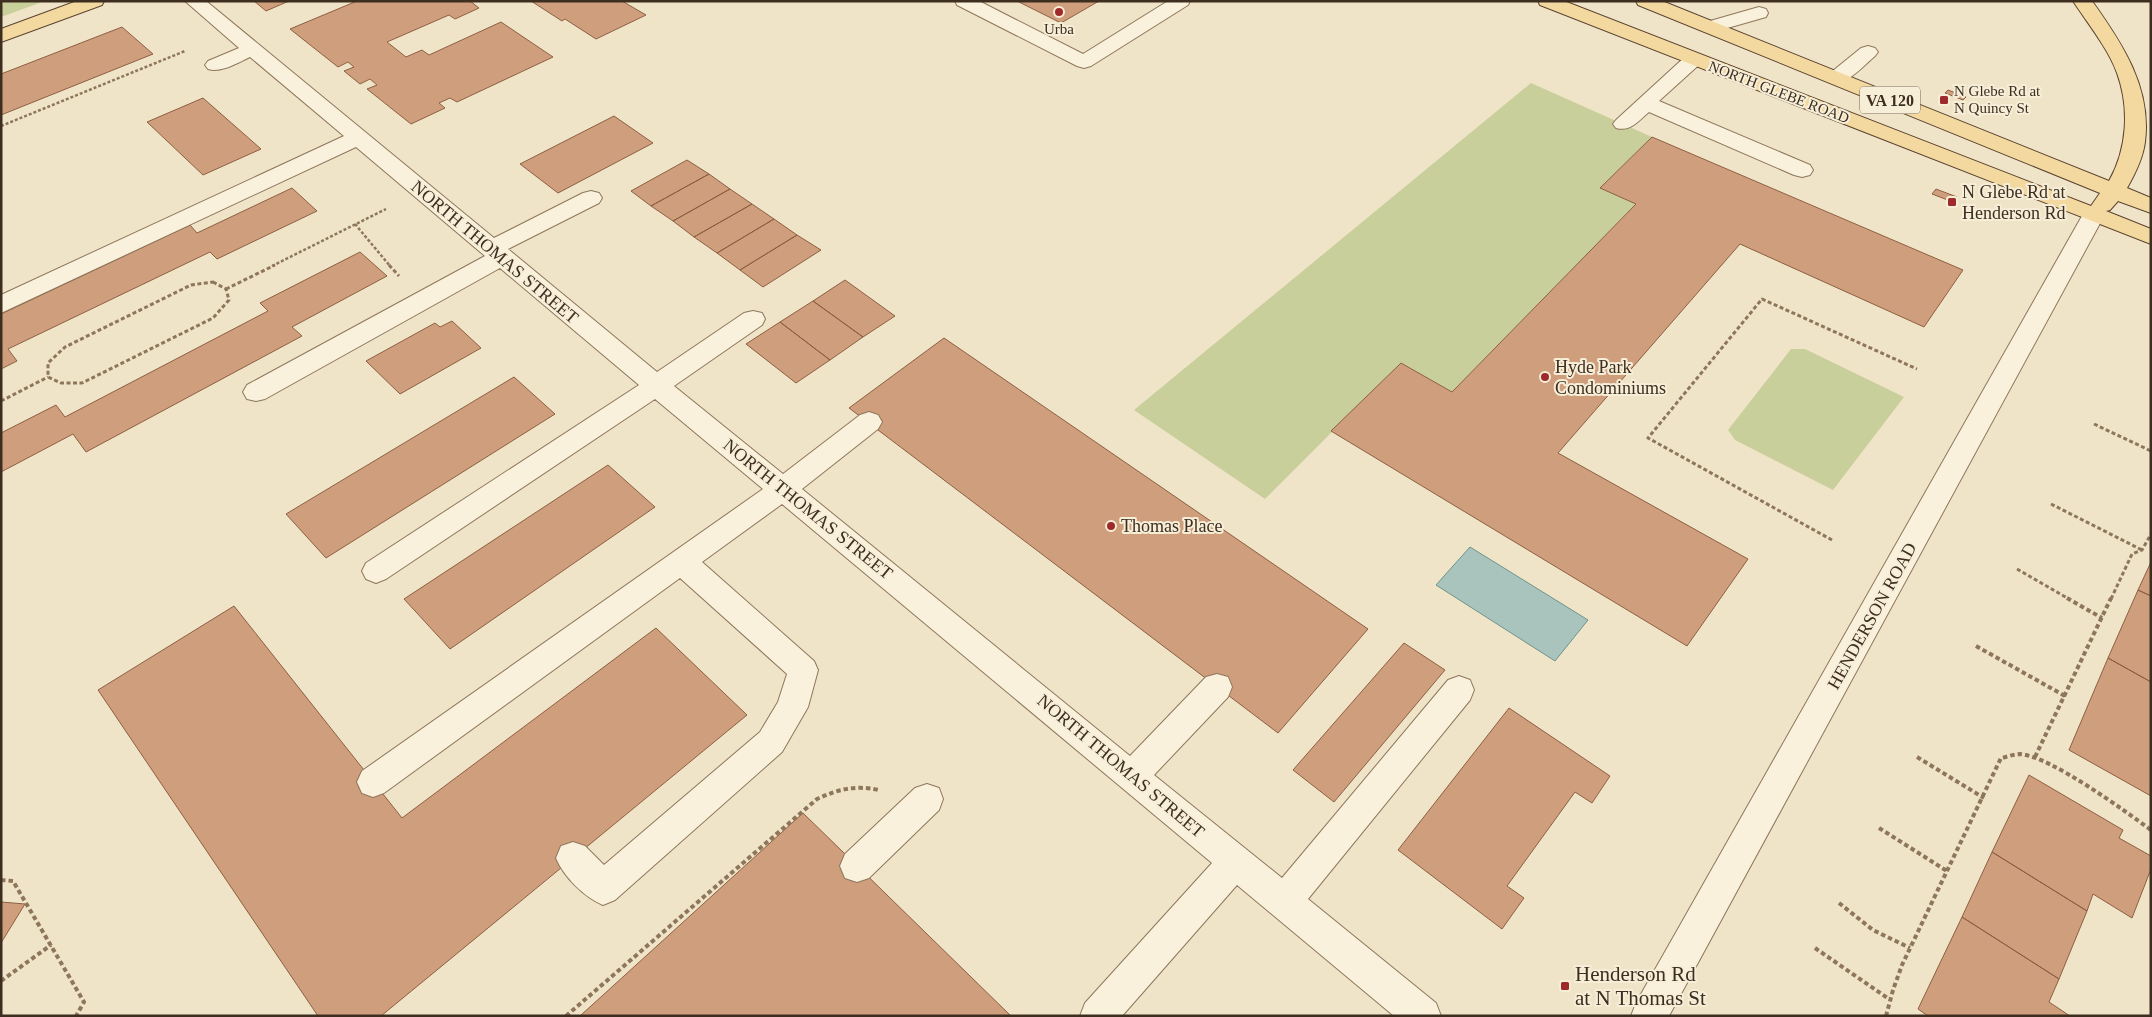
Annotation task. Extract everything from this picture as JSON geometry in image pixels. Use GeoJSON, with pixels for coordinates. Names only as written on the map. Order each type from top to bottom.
{"type":"FeatureCollection","features":[{"type":"Feature","properties":{"kind":"main road"},"geometry":{"type":"LineString","coordinates":[[1,36],[95,1]]}},
{"type":"Feature","properties":{"kind":"main road","name":"NORTH GLEBE ROAD"},"geometry":{"type":"LineString","coordinates":[[1547,1],[2093,216],[2151,236]]}},
{"type":"Feature","properties":{"kind":"main road","name":"NORTH GLEBE ROAD"},"geometry":{"type":"LineString","coordinates":[[1645,1],[2151,206]]}},
{"type":"Feature","properties":{"kind":"main road"},"geometry":{"type":"LineString","coordinates":[[2082,1],[2100,26],[2127,73],[2135,107],[2135,142],[2127,168],[2114,191],[2093,216]]}},
{"type":"Feature","properties":{"kind":"street","name":"NORTH THOMAS STREET"},"geometry":{"type":"LineString","coordinates":[[194,1],[657,386],[1424,1016]]}},
{"type":"Feature","properties":{"kind":"street"},"geometry":{"type":"LineString","coordinates":[[964,1],[1084,62],[1181,1]]}},
{"type":"Feature","properties":{"kind":"street"},"geometry":{"type":"LineString","coordinates":[[1710,27],[1759,13]]}},
{"type":"Feature","properties":{"kind":"street"},"geometry":{"type":"LineString","coordinates":[[215,65],[251,50]]}},
{"type":"Feature","properties":{"kind":"street"},"geometry":{"type":"LineString","coordinates":[[1836,78],[1868,52]]}},
{"type":"Feature","properties":{"kind":"street"},"geometry":{"type":"LineString","coordinates":[[1623,124],[1694,59]]}},
{"type":"Feature","properties":{"kind":"street"},"geometry":{"type":"LineString","coordinates":[[1646,103],[1802,170]]}},
{"type":"Feature","properties":{"kind":"street"},"geometry":{"type":"LineString","coordinates":[[1,305],[357,138]]}},
{"type":"Feature","properties":{"kind":"street"},"geometry":{"type":"LineString","coordinates":[[256,392],[420,302],[496,253],[591,198]]}},
{"type":"Feature","properties":{"kind":"street","name":"HENDERSON ROAD"},"geometry":{"type":"LineString","coordinates":[[1649,1016],[2093,216]]}},
{"type":"Feature","properties":{"kind":"street"},"geometry":{"type":"LineString","coordinates":[[376,570],[657,386],[753,319]]}},
{"type":"Feature","properties":{"kind":"street"},"geometry":{"type":"LineString","coordinates":[[373,782],[783,489],[869,422]]}},
{"type":"Feature","properties":{"kind":"street"},"geometry":{"type":"LineString","coordinates":[[573,858],[603,888],[771,742],[792,707],[803,670],[681,561]]}},
{"type":"Feature","properties":{"kind":"street"},"geometry":{"type":"LineString","coordinates":[[1132,776],[1217,687]]}},
{"type":"Feature","properties":{"kind":"street"},"geometry":{"type":"LineString","coordinates":[[1284,902],[1459,690]]}},
{"type":"Feature","properties":{"kind":"street"},"geometry":{"type":"LineString","coordinates":[[857,866],[927,799]]}},
{"type":"Feature","properties":{"kind":"street"},"geometry":{"type":"LineString","coordinates":[[1098,1016],[1236,861]]}},
{"type":"Feature","properties":{"kind":"path"},"geometry":{"type":"LineString","coordinates":[[1,126],[190,49]]}},
{"type":"Feature","properties":{"kind":"path"},"geometry":{"type":"LineString","coordinates":[[226,289],[386,209]]}},
{"type":"Feature","properties":{"kind":"path"},"geometry":{"type":"LineString","coordinates":[[355,224],[420,302]]}},
{"type":"Feature","properties":{"kind":"path"},"geometry":{"type":"LineString","coordinates":[[213,282],[226,289],[229,300],[213,318],[91,379],[82,383],[61,383],[48,377],[48,363],[64,347],[191,285],[213,282]]}},
{"type":"Feature","properties":{"kind":"path"},"geometry":{"type":"LineString","coordinates":[[1832,540],[1648,438],[1762,299],[1917,369]]}},
{"type":"Feature","properties":{"kind":"path"},"geometry":{"type":"LineString","coordinates":[[1,401],[48,377]]}},
{"type":"Feature","properties":{"kind":"path"},"geometry":{"type":"LineString","coordinates":[[2094,424],[2151,451]]}},
{"type":"Feature","properties":{"kind":"path"},"geometry":{"type":"LineString","coordinates":[[2051,504],[2142,550]]}},
{"type":"Feature","properties":{"kind":"path"},"geometry":{"type":"LineString","coordinates":[[2036,757],[2132,554],[2142,550],[2151,534]]}},
{"type":"Feature","properties":{"kind":"path"},"geometry":{"type":"LineString","coordinates":[[2017,569],[2102,618]]}},
{"type":"Feature","properties":{"kind":"path"},"geometry":{"type":"LineString","coordinates":[[1976,646],[2065,696]]}},
{"type":"Feature","properties":{"kind":"path"},"geometry":{"type":"LineString","coordinates":[[1886,1016],[1889,999],[1910,948],[1984,798],[2001,758],[2021,753],[2036,757],[2113,802],[2151,830]]}},
{"type":"Feature","properties":{"kind":"path"},"geometry":{"type":"LineString","coordinates":[[1917,757],[1984,798]]}},
{"type":"Feature","properties":{"kind":"path"},"geometry":{"type":"LineString","coordinates":[[566,1016],[817,799],[840,788],[869,787],[888,792]]}},
{"type":"Feature","properties":{"kind":"path"},"geometry":{"type":"LineString","coordinates":[[1879,828],[1947,871]]}},
{"type":"Feature","properties":{"kind":"path"},"geometry":{"type":"LineString","coordinates":[[1,880],[13,881],[84,1002],[76,1016]]}},
{"type":"Feature","properties":{"kind":"path"},"geometry":{"type":"LineString","coordinates":[[1839,904],[1873,930],[1910,948]]}},
{"type":"Feature","properties":{"kind":"path"},"geometry":{"type":"LineString","coordinates":[[1,981],[51,944]]}},
{"type":"Feature","properties":{"kind":"path"},"geometry":{"type":"LineString","coordinates":[[1814,948],[1889,999]]}},
{"type":"Feature","properties":{"kind":"green space"},"geometry":{"type":"Polygon","coordinates":[[[1,1],[45,1],[1,17],[1,1]]]}},
{"type":"Feature","properties":{"kind":"green space"},"geometry":{"type":"Polygon","coordinates":[[[1531,83],[1652,137],[1600,188],[1636,204],[1452,392],[1401,363],[1265,499],[1134,410],[1531,83]]]}},
{"type":"Feature","properties":{"kind":"green space"},"geometry":{"type":"Polygon","coordinates":[[[1791,349],[1805,349],[1904,397],[1833,490],[1735,440],[1728,430],[1791,349]]]}},
{"type":"Feature","properties":{"kind":"water"},"geometry":{"type":"Polygon","coordinates":[[[1470,547],[1588,620],[1555,661],[1436,585],[1470,547]]]}},
{"type":"Feature","properties":{"kind":"building"},"geometry":{"type":"Polygon","coordinates":[[[254,1],[289,1],[266,11],[254,1]]]}},
{"type":"Feature","properties":{"kind":"building"},"geometry":{"type":"Polygon","coordinates":[[[357,1],[470,1],[479,8],[455,19],[449,15],[387,42],[406,57],[422,50],[429,55],[501,22],[553,57],[457,102],[450,98],[439,103],[445,108],[411,124],[367,89],[377,85],[370,79],[360,84],[344,71],[354,67],[348,62],[338,67],[290,29],[357,1]]]}},
{"type":"Feature","properties":{"kind":"building"},"geometry":{"type":"Polygon","coordinates":[[[531,1],[622,1],[646,15],[596,39],[565,19],[562,21],[531,1]]]}},
{"type":"Feature","properties":{"kind":"building","name":"Urba"},"geometry":{"type":"Polygon","coordinates":[[[1017,1],[1099,1],[1061,23],[1017,1]]]}},
{"type":"Feature","properties":{"kind":"building"},"geometry":{"type":"Polygon","coordinates":[[[122,27],[153,54],[1,115],[1,74],[122,27]]]}},
{"type":"Feature","properties":{"kind":"building"},"geometry":{"type":"Polygon","coordinates":[[[1948,90],[1966,97],[1963,100],[1945,93],[1948,90]]]}},
{"type":"Feature","properties":{"kind":"building"},"geometry":{"type":"Polygon","coordinates":[[[203,98],[261,149],[203,175],[147,122],[203,98]]]}},
{"type":"Feature","properties":{"kind":"building"},"geometry":{"type":"Polygon","coordinates":[[[614,116],[653,143],[558,193],[520,164],[614,116]]]}},
{"type":"Feature","properties":{"kind":"building","name":"Hyde Park Condominiums"},"geometry":{"type":"Polygon","coordinates":[[[1652,137],[1963,270],[1924,327],[1740,244],[1558,453],[1748,559],[1687,646],[1331,431],[1401,363],[1452,392],[1636,204],[1600,188],[1652,137]]]}},
{"type":"Feature","properties":{"kind":"building"},"geometry":{"type":"Polygon","coordinates":[[[687,160],[709,174],[651,206],[631,191],[687,160]]]}},
{"type":"Feature","properties":{"kind":"building"},"geometry":{"type":"Polygon","coordinates":[[[709,174],[730,189],[673,221],[651,206],[709,174]]]}},
{"type":"Feature","properties":{"kind":"building"},"geometry":{"type":"Polygon","coordinates":[[[292,188],[317,211],[217,259],[210,252],[8,349],[17,361],[1,369],[1,314],[190,225],[197,233],[292,188]]]}},
{"type":"Feature","properties":{"kind":"building"},"geometry":{"type":"Polygon","coordinates":[[[730,189],[752,204],[694,237],[673,221],[730,189]]]}},
{"type":"Feature","properties":{"kind":"building"},"geometry":{"type":"Polygon","coordinates":[[[1936,189],[1957,197],[1953,202],[1932,194],[1936,189]]]}},
{"type":"Feature","properties":{"kind":"building"},"geometry":{"type":"Polygon","coordinates":[[[752,204],[774,219],[717,253],[694,237],[752,204]]]}},
{"type":"Feature","properties":{"kind":"building"},"geometry":{"type":"Polygon","coordinates":[[[774,219],[797,235],[740,270],[717,253],[774,219]]]}},
{"type":"Feature","properties":{"kind":"building"},"geometry":{"type":"Polygon","coordinates":[[[797,235],[821,250],[763,287],[740,270],[797,235]]]}},
{"type":"Feature","properties":{"kind":"building"},"geometry":{"type":"Polygon","coordinates":[[[360,252],[387,276],[292,327],[302,336],[86,452],[73,434],[1,472],[1,433],[56,405],[65,417],[268,311],[260,303],[360,252]]]}},
{"type":"Feature","properties":{"kind":"building"},"geometry":{"type":"Polygon","coordinates":[[[845,280],[895,316],[863,337],[813,301],[845,280]]]}},
{"type":"Feature","properties":{"kind":"building"},"geometry":{"type":"Polygon","coordinates":[[[813,301],[863,337],[830,360],[780,322],[813,301]]]}},
{"type":"Feature","properties":{"kind":"building"},"geometry":{"type":"Polygon","coordinates":[[[452,321],[481,348],[400,394],[366,361],[435,323],[440,327],[452,321]]]}},
{"type":"Feature","properties":{"kind":"building"},"geometry":{"type":"Polygon","coordinates":[[[780,322],[830,360],[796,383],[746,344],[780,322]]]}},
{"type":"Feature","properties":{"kind":"building","name":"Thomas Place"},"geometry":{"type":"Polygon","coordinates":[[[944,338],[1368,629],[1278,733],[849,408],[944,338]]]}},
{"type":"Feature","properties":{"kind":"building"},"geometry":{"type":"Polygon","coordinates":[[[514,377],[555,414],[326,558],[286,514],[514,377]]]}},
{"type":"Feature","properties":{"kind":"building"},"geometry":{"type":"Polygon","coordinates":[[[608,465],[655,507],[450,649],[404,599],[608,465]]]}},
{"type":"Feature","properties":{"kind":"building"},"geometry":{"type":"Polygon","coordinates":[[[2151,562],[2151,596],[2138,590],[2151,562]]]}},
{"type":"Feature","properties":{"kind":"building"},"geometry":{"type":"Polygon","coordinates":[[[2138,590],[2151,596],[2151,682],[2108,658],[2138,590]]]}},
{"type":"Feature","properties":{"kind":"building"},"geometry":{"type":"Polygon","coordinates":[[[234,606],[402,818],[656,628],[747,715],[381,1016],[318,1016],[98,690],[234,606]]]}},
{"type":"Feature","properties":{"kind":"building"},"geometry":{"type":"Polygon","coordinates":[[[1404,643],[1445,670],[1334,802],[1293,770],[1404,643]]]}},
{"type":"Feature","properties":{"kind":"building"},"geometry":{"type":"Polygon","coordinates":[[[2108,658],[2151,682],[2151,796],[2069,750],[2108,658]]]}},
{"type":"Feature","properties":{"kind":"building"},"geometry":{"type":"Polygon","coordinates":[[[1509,708],[1610,776],[1592,803],[1575,792],[1507,886],[1524,898],[1502,929],[1398,850],[1509,708]]]}},
{"type":"Feature","properties":{"kind":"building"},"geometry":{"type":"Polygon","coordinates":[[[2029,775],[2123,830],[2119,838],[2151,856],[2151,869],[2132,918],[2093,894],[2087,911],[1992,852],[2029,775]]]}},
{"type":"Feature","properties":{"kind":"building"},"geometry":{"type":"Polygon","coordinates":[[[803,813],[1011,1016],[580,1016],[803,813]]]}},
{"type":"Feature","properties":{"kind":"building"},"geometry":{"type":"Polygon","coordinates":[[[1992,852],[2087,911],[2059,979],[1962,917],[1992,852]]]}},
{"type":"Feature","properties":{"kind":"building"},"geometry":{"type":"Polygon","coordinates":[[[1,902],[25,904],[1,943],[1,902]]]}},
{"type":"Feature","properties":{"kind":"building"},"geometry":{"type":"Polygon","coordinates":[[[1962,917],[2059,979],[2049,1002],[2070,1016],[1928,1016],[1918,1009],[1962,917]]]}},
{"type":"Feature","properties":{"kind":"place","name":"Urba"},"geometry":{"type":"Point","coordinates":[1059,12]}},
{"type":"Feature","properties":{"kind":"place","name":"N Glebe Rd at N Quincy St"},"geometry":{"type":"Point","coordinates":[1944,100]}},
{"type":"Feature","properties":{"kind":"place","name":"N Glebe Rd at Henderson Rd"},"geometry":{"type":"Point","coordinates":[1952,202]}},
{"type":"Feature","properties":{"kind":"place","name":"Hyde Park Condominiums"},"geometry":{"type":"Point","coordinates":[1545,377]}},
{"type":"Feature","properties":{"kind":"place","name":"Thomas Place"},"geometry":{"type":"Point","coordinates":[1111,526]}},
{"type":"Feature","properties":{"kind":"place","name":"Henderson Rd at N Thomas St"},"geometry":{"type":"Point","coordinates":[1565,986]}}]}
